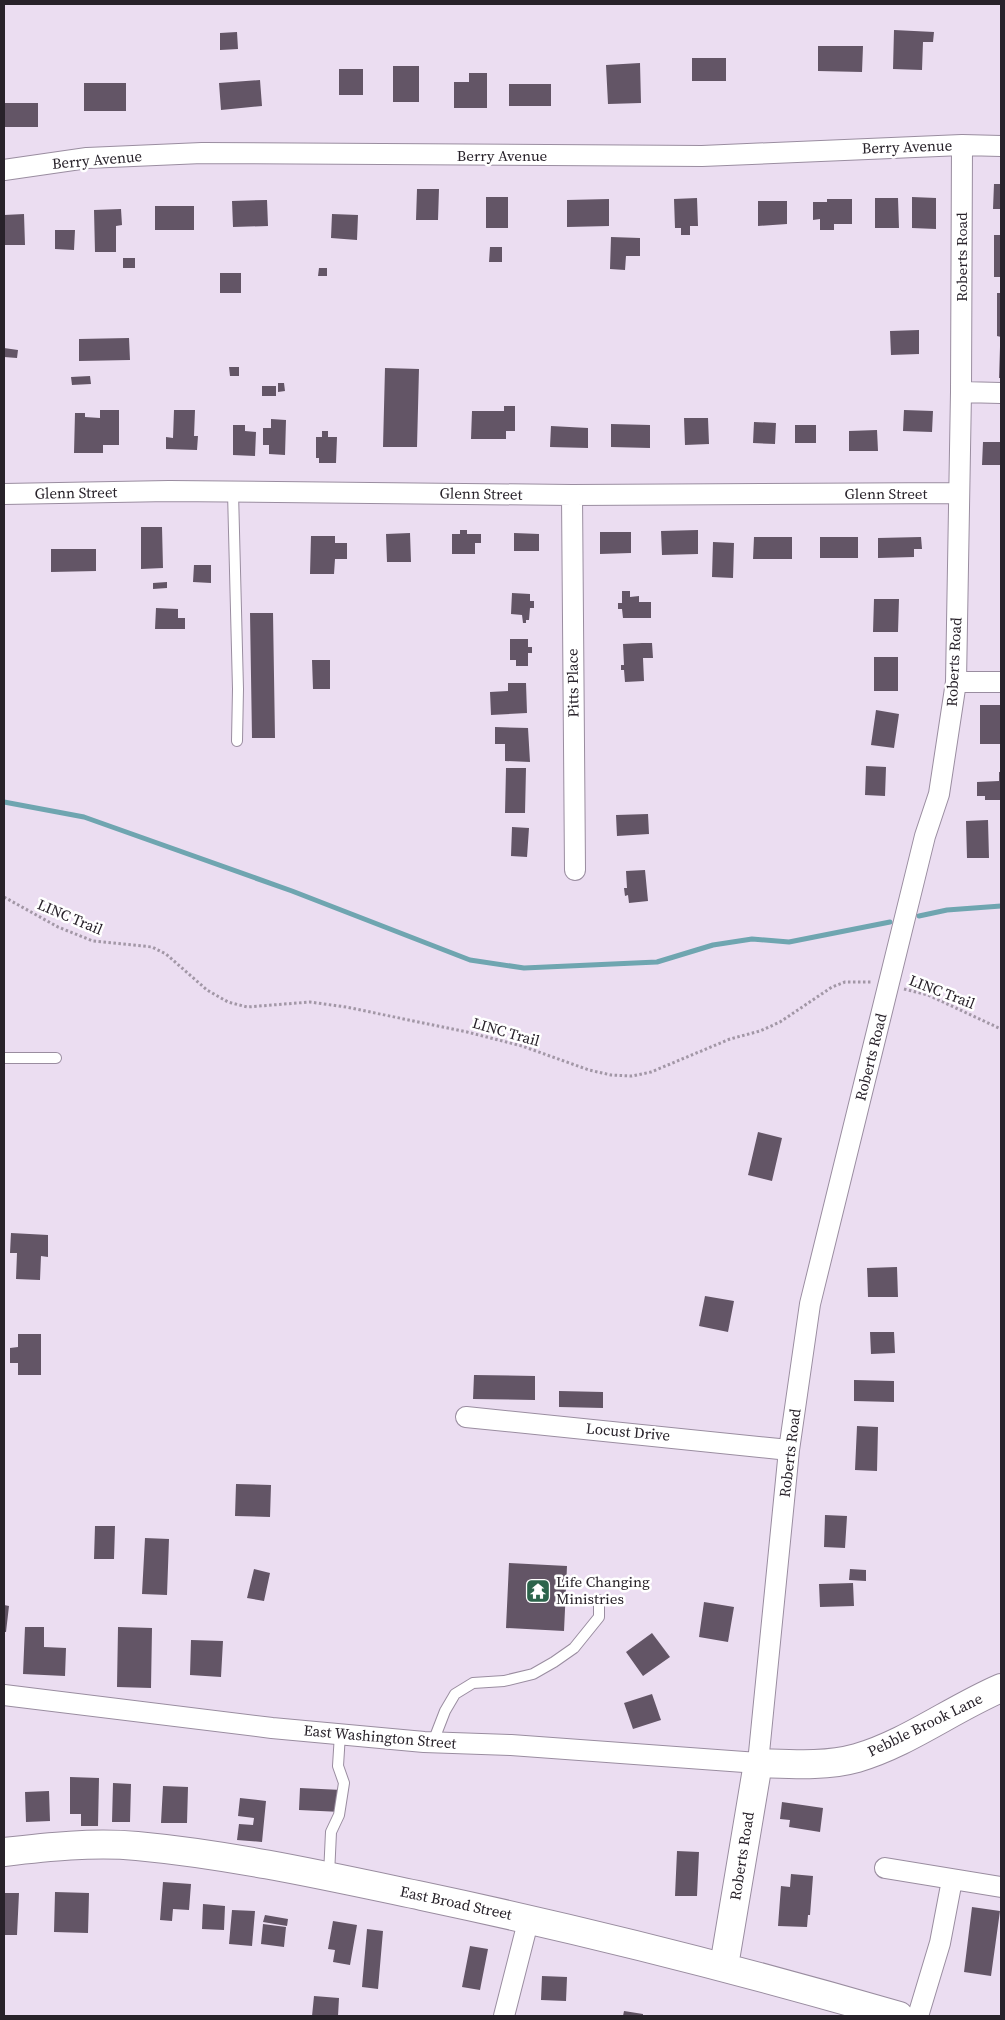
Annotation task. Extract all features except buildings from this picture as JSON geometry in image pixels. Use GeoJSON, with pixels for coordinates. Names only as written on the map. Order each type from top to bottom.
{"type":"FeatureCollection","features":[{"type":"Feature","properties":{"kind":"street","name":"Berry Avenue"},"geometry":{"type":"LineString","coordinates":[[4,170],[87,158],[202,153],[702,156],[962,145],[1001,146]]}},
{"type":"Feature","properties":{"kind":"street","name":"Roberts Road"},"geometry":{"type":"LineString","coordinates":[[724,1966],[758,1763],[789,1450],[810,1304],[925,836],[939,794],[956,682],[961,392],[962,145]]}},
{"type":"Feature","properties":{"kind":"street"},"geometry":{"type":"LineString","coordinates":[[961,392],[1001,393]]}},
{"type":"Feature","properties":{"kind":"street","name":"Glenn Street"},"geometry":{"type":"LineString","coordinates":[[4,494],[233,492],[572,495],[958,494]]}},
{"type":"Feature","properties":{"kind":"street","name":"Pitts Place"},"geometry":{"type":"LineString","coordinates":[[572,495],[575,870]]}},
{"type":"Feature","properties":{"kind":"street"},"geometry":{"type":"LineString","coordinates":[[956,682],[1001,682]]}},
{"type":"Feature","properties":{"kind":"street","name":"Locust Drive"},"geometry":{"type":"LineString","coordinates":[[466,1417],[789,1450]]}},
{"type":"Feature","properties":{"kind":"street","name":"Pebble Brook Lane"},"geometry":{"type":"LineString","coordinates":[[758,1763],[800,1765],[856,1758],[900,1741],[1001,1688]]}},
{"type":"Feature","properties":{"kind":"street","name":"East Washington Street"},"geometry":{"type":"LineString","coordinates":[[4,1695],[340,1734],[433,1742],[758,1763]]}},
{"type":"Feature","properties":{"kind":"street","name":"East Broad Street"},"geometry":{"type":"LineString","coordinates":[[4,1852],[43,1847],[135,1846],[269,1863],[529,1918],[724,1966],[899,2016]]}},
{"type":"Feature","properties":{"kind":"street"},"geometry":{"type":"LineString","coordinates":[[885,1868],[1001,1887]]}},
{"type":"Feature","properties":{"kind":"street"},"geometry":{"type":"LineString","coordinates":[[918,2016],[940,1943],[952,1880]]}},
{"type":"Feature","properties":{"kind":"street"},"geometry":{"type":"LineString","coordinates":[[504,2016],[529,1918]]}},
{"type":"Feature","properties":{"kind":"lane"},"geometry":{"type":"LineString","coordinates":[[233,492],[238,680],[237,740]]}},
{"type":"Feature","properties":{"kind":"lane"},"geometry":{"type":"LineString","coordinates":[[4,1058],[56,1058]]}},
{"type":"Feature","properties":{"kind":"lane"},"geometry":{"type":"LineString","coordinates":[[433,1742],[445,1711],[455,1694],[473,1683],[504,1681],[533,1674],[554,1662],[574,1648],[599,1617],[599,1600]]}},
{"type":"Feature","properties":{"kind":"lane"},"geometry":{"type":"LineString","coordinates":[[329,1876],[332,1832],[339,1816],[344,1783],[338,1766],[340,1734]]}},
{"type":"Feature","properties":{"kind":"path","name":"LINC Trail"},"geometry":{"type":"LineString","coordinates":[[4,898],[58,928],[93,942],[152,947],[166,954],[207,990],[228,1002],[247,1007],[310,1002],[346,1007],[467,1032],[522,1046],[589,1070],[612,1075],[632,1076],[651,1072],[730,1039],[760,1031],[780,1022],[832,987],[844,982],[868,981],[928,995],[1001,1028]]}},
{"type":"Feature","properties":{"kind":"waterway"},"geometry":{"type":"LineString","coordinates":[[4,802],[84,817],[292,891],[470,960],[524,968],[657,962],[713,945],[752,939],[789,942],[890,922]]}},
{"type":"Feature","properties":{"kind":"waterway"},"geometry":{"type":"LineString","coordinates":[[919,916],[947,910],[1001,906]]}},
{"type":"Feature","properties":{"kind":"place","name":"Life Changing Ministries"},"geometry":{"type":"Point","coordinates":[538,1591]}}]}
